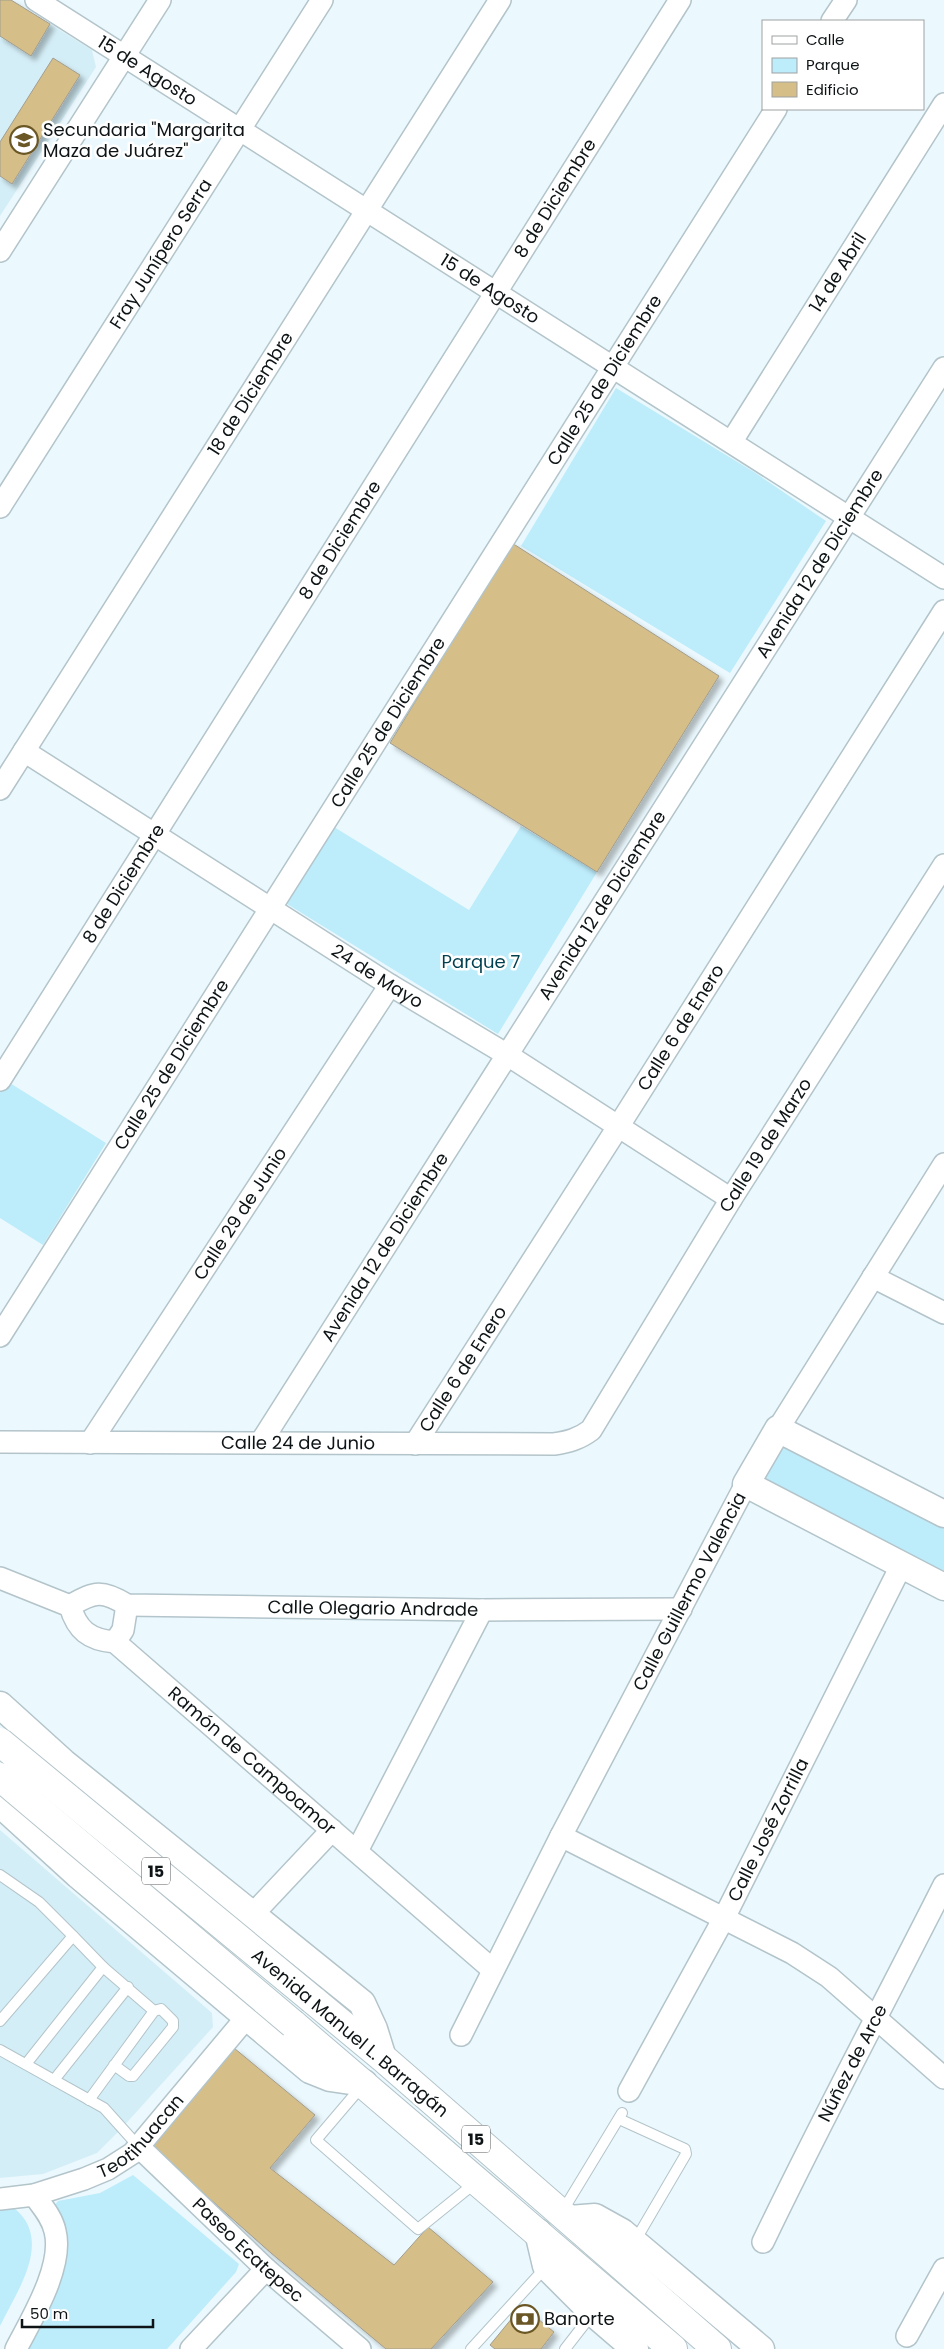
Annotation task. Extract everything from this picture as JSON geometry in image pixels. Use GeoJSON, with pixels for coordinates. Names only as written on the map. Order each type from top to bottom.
{"type":"FeatureCollection","features":[{"type":"Feature","properties":{"kind":"highway","name":"Avenida Manuel L. Barragán"},"geometry":{"type":"LineString","coordinates":[[0,1742],[383,2058],[717,2349]]}},
{"type":"Feature","properties":{"kind":"highway","name":"Avenida Manuel L. Barragán"},"geometry":{"type":"LineString","coordinates":[[0,1777],[364,2083],[673,2349]]}},
{"type":"Feature","properties":{"kind":"street","name":"15 de Agosto"},"geometry":{"type":"LineString","coordinates":[[36,0],[497,294],[732,441],[944,578]]}},
{"type":"Feature","properties":{"kind":"street"},"geometry":{"type":"LineString","coordinates":[[0,251],[160,0]]}},
{"type":"Feature","properties":{"kind":"street","name":"Fray Junípero Serra"},"geometry":{"type":"LineString","coordinates":[[0,507],[322,0]]}},
{"type":"Feature","properties":{"kind":"street","name":"18 de Diciembre"},"geometry":{"type":"LineString","coordinates":[[0,789],[500,0]]}},
{"type":"Feature","properties":{"kind":"street","name":"8 de Diciembre"},"geometry":{"type":"LineString","coordinates":[[0,1080],[497,294],[680,0]]}},
{"type":"Feature","properties":{"kind":"street"},"geometry":{"type":"LineString","coordinates":[[833,20],[846,0]]}},
{"type":"Feature","properties":{"kind":"street","name":"14 de Abril"},"geometry":{"type":"LineString","coordinates":[[732,441],[944,104]]}},
{"type":"Feature","properties":{"kind":"street","name":"Calle 25 de Diciembre"},"geometry":{"type":"LineString","coordinates":[[0,1336],[775,110]]}},
{"type":"Feature","properties":{"kind":"street","name":"Avenida 12 de Diciembre"},"geometry":{"type":"LineString","coordinates":[[261,1442],[944,368]]}},
{"type":"Feature","properties":{"kind":"street","name":"Calle 6 de Enero"},"geometry":{"type":"LineString","coordinates":[[415,1444],[944,611]]}},
{"type":"Feature","properties":{"kind":"street","name":"24 de Mayo"},"geometry":{"type":"LineString","coordinates":[[24,751],[390,985],[506,1054],[731,1199]]}},
{"type":"Feature","properties":{"kind":"street","name":"Calle 19 de Marzo"},"geometry":{"type":"LineString","coordinates":[[591,1430],[731,1199],[944,864]]}},
{"type":"Feature","properties":{"kind":"street","name":"Calle 29 de Junio"},"geometry":{"type":"LineString","coordinates":[[90,1443],[390,985]]}},
{"type":"Feature","properties":{"kind":"street","name":"Calle Guillermo Valencia"},"geometry":{"type":"LineString","coordinates":[[461,2035],[561,1836],[746,1484],[778,1429],[944,1164]]}},
{"type":"Feature","properties":{"kind":"street"},"geometry":{"type":"LineString","coordinates":[[873,1277],[944,1313]]}},
{"type":"Feature","properties":{"kind":"street"},"geometry":{"type":"LineString","coordinates":[[778,1429],[944,1514]]}},
{"type":"Feature","properties":{"kind":"street","name":"Calle 24 de Junio"},"geometry":{"type":"LineString","coordinates":[[0,1442],[554,1444],[568,1442],[591,1430]]}},
{"type":"Feature","properties":{"kind":"street"},"geometry":{"type":"LineString","coordinates":[[746,1484],[944,1587]]}},
{"type":"Feature","properties":{"kind":"street","name":"Calle José Zorrilla"},"geometry":{"type":"LineString","coordinates":[[629,2090],[724,1918],[901,1566]]}},
{"type":"Feature","properties":{"kind":"street"},"geometry":{"type":"LineString","coordinates":[[0,1578],[70,1606]]}},
{"type":"Feature","properties":{"kind":"street","name":"Calle Olegario Andrade"},"geometry":{"type":"LineString","coordinates":[[70,1606],[85,1597],[98,1593],[111,1595],[127,1606],[482,1610],[681,1609]]}},
{"type":"Feature","properties":{"kind":"street","name":"Ramón de Campoamor"},"geometry":{"type":"LineString","coordinates":[[70,1606],[75,1622],[87,1633],[95,1638],[115,1642],[493,1970]]}},
{"type":"Feature","properties":{"kind":"street"},"geometry":{"type":"LineString","coordinates":[[115,1642],[123,1630],[127,1606]]}},
{"type":"Feature","properties":{"kind":"street"},"geometry":{"type":"LineString","coordinates":[[357,1851],[482,1610]]}},
{"type":"Feature","properties":{"kind":"street"},"geometry":{"type":"LineString","coordinates":[[0,1705],[63,1762],[362,2003],[374,2029],[383,2058]]}},
{"type":"Feature","properties":{"kind":"street"},"geometry":{"type":"LineString","coordinates":[[6,1815],[43,1821],[57,1814],[68,1795],[70,1782],[63,1762]]}},
{"type":"Feature","properties":{"kind":"street"},"geometry":{"type":"LineString","coordinates":[[78,1875],[76,1846],[86,1826],[96,1817],[122,1808]]}},
{"type":"Feature","properties":{"kind":"street"},"geometry":{"type":"LineString","coordinates":[[6,1815],[246,2018],[319,2075],[364,2083]]}},
{"type":"Feature","properties":{"kind":"street"},"geometry":{"type":"LineString","coordinates":[[253,1914],[332,1830]]}},
{"type":"Feature","properties":{"kind":"street"},"geometry":{"type":"LineString","coordinates":[[561,1836],[792,1953],[829,1977],[944,2078]]}},
{"type":"Feature","properties":{"kind":"street","name":"Núñez de Arce"},"geometry":{"type":"LineString","coordinates":[[763,2242],[814,2134],[877,2018],[944,1885]]}},
{"type":"Feature","properties":{"kind":"street","name":"Teotihuacan"},"geometry":{"type":"LineString","coordinates":[[0,2199],[34,2195],[84,2179],[108,2168],[139,2147],[246,2018]]}},
{"type":"Feature","properties":{"kind":"street","name":"Paseo Ecatepec"},"geometry":{"type":"LineString","coordinates":[[139,2147],[266,2268],[360,2349]]}},
{"type":"Feature","properties":{"kind":"street"},"geometry":{"type":"LineString","coordinates":[[16,2349],[51,2275],[57,2252],[55,2231],[48,2214],[34,2195]]}},
{"type":"Feature","properties":{"kind":"street"},"geometry":{"type":"LineString","coordinates":[[565,2216],[595,2217],[608,2222],[635,2242],[760,2349]]}},
{"type":"Feature","properties":{"kind":"street"},"geometry":{"type":"LineString","coordinates":[[538,2232],[546,2266],[593,2313],[635,2349]]}},
{"type":"Feature","properties":{"kind":"street"},"geometry":{"type":"LineString","coordinates":[[192,2349],[266,2268]]}},
{"type":"Feature","properties":{"kind":"street"},"geometry":{"type":"LineString","coordinates":[[907,2336],[944,2269]]}},
{"type":"Feature","properties":{"kind":"lane"},"geometry":{"type":"LineString","coordinates":[[0,1875],[39,1902],[103,1967],[154,2011]]}},
{"type":"Feature","properties":{"kind":"lane"},"geometry":{"type":"LineString","coordinates":[[0,2021],[73,1936]]}},
{"type":"Feature","properties":{"kind":"lane"},"geometry":{"type":"LineString","coordinates":[[26,2064],[103,1967]]}},
{"type":"Feature","properties":{"kind":"lane"},"geometry":{"type":"LineString","coordinates":[[54,2080],[128,1988]]}},
{"type":"Feature","properties":{"kind":"lane"},"geometry":{"type":"LineString","coordinates":[[89,2100],[114,2065],[154,2011],[161,2009],[173,2021],[173,2027],[132,2076],[129,2076],[114,2065]]}},
{"type":"Feature","properties":{"kind":"lane"},"geometry":{"type":"LineString","coordinates":[[0,2050],[110,2112],[139,2147]]}},
{"type":"Feature","properties":{"kind":"lane"},"geometry":{"type":"LineString","coordinates":[[364,2083],[316,2140],[418,2229],[478,2180]]}},
{"type":"Feature","properties":{"kind":"lane"},"geometry":{"type":"LineString","coordinates":[[565,2216],[620,2116],[685,2149],[686,2154],[635,2242]]}},
{"type":"Feature","properties":{"kind":"lane"},"geometry":{"type":"LineString","coordinates":[[474,2348],[546,2266]]}},
{"type":"Feature","properties":{"kind":"lane"},"geometry":{"type":"LineString","coordinates":[[565,2349],[593,2313]]}},
{"type":"Feature","properties":{"kind":"shaded area","name":"Secundaria \"Margarita Maza de Juárez\""},"geometry":{"type":"Polygon","coordinates":[[[0,0],[11,0],[92,50],[96,67],[0,216],[0,0]]]}},
{"type":"Feature","properties":{"kind":"shaded area"},"geometry":{"type":"Polygon","coordinates":[[[0,1830],[212,2013],[213,2027],[97,2153],[43,2174],[0,2178],[0,1830]]]}},
{"type":"Feature","properties":{"kind":"green space"},"geometry":{"type":"Polygon","coordinates":[[[616,388],[754,472],[826,521],[730,673],[521,546],[616,388]]]}},
{"type":"Feature","properties":{"kind":"green space","name":"Parque 7"},"geometry":{"type":"Polygon","coordinates":[[[521,826],[597,872],[498,1034],[287,904],[334,827],[469,910],[521,826]]]}},
{"type":"Feature","properties":{"kind":"green space"},"geometry":{"type":"Polygon","coordinates":[[[5,1080],[106,1143],[43,1245],[0,1218],[0,1088],[5,1080]]]}},
{"type":"Feature","properties":{"kind":"green space"},"geometry":{"type":"Polygon","coordinates":[[[784,1441],[944,1525],[944,1572],[762,1480],[784,1441]]]}},
{"type":"Feature","properties":{"kind":"green space"},"geometry":{"type":"Polygon","coordinates":[[[133,2175],[239,2264],[236,2272],[167,2349],[22,2349],[56,2280],[48,2214],[58,2201],[100,2193],[133,2175]]]}},
{"type":"Feature","properties":{"kind":"green space"},"geometry":{"type":"Polygon","coordinates":[[[14,2208],[26,2221],[31,2235],[32,2250],[22,2282],[0,2326],[0,2210],[14,2208]]]}},
{"type":"Feature","properties":{"kind":"building"},"geometry":{"type":"Polygon","coordinates":[[[0,0],[11,0],[50,24],[31,56],[0,36],[0,0]]]}},
{"type":"Feature","properties":{"kind":"building"},"geometry":{"type":"Polygon","coordinates":[[[53,58],[80,75],[12,184],[0,176],[0,142],[53,58]]]}},
{"type":"Feature","properties":{"kind":"building"},"geometry":{"type":"Polygon","coordinates":[[[512,543],[719,676],[597,872],[390,743],[512,543]]]}},
{"type":"Feature","properties":{"kind":"building"},"geometry":{"type":"Polygon","coordinates":[[[234,2048],[315,2115],[270,2168],[394,2265],[428,2227],[493,2282],[431,2349],[386,2349],[271,2253],[150,2146],[234,2048]]]}},
{"type":"Feature","properties":{"kind":"building","name":"Banorte"},"geometry":{"type":"Polygon","coordinates":[[[522,2306],[554,2332],[541,2349],[495,2349],[490,2345],[522,2306]]]}},
{"type":"Feature","properties":{"kind":"place","name":"Secundaria \"Margarita Maza de Juárez\""},"geometry":{"type":"Point","coordinates":[24,140]}},
{"type":"Feature","properties":{"kind":"place","name":"Banorte"},"geometry":{"type":"Point","coordinates":[525,2319]}}]}
